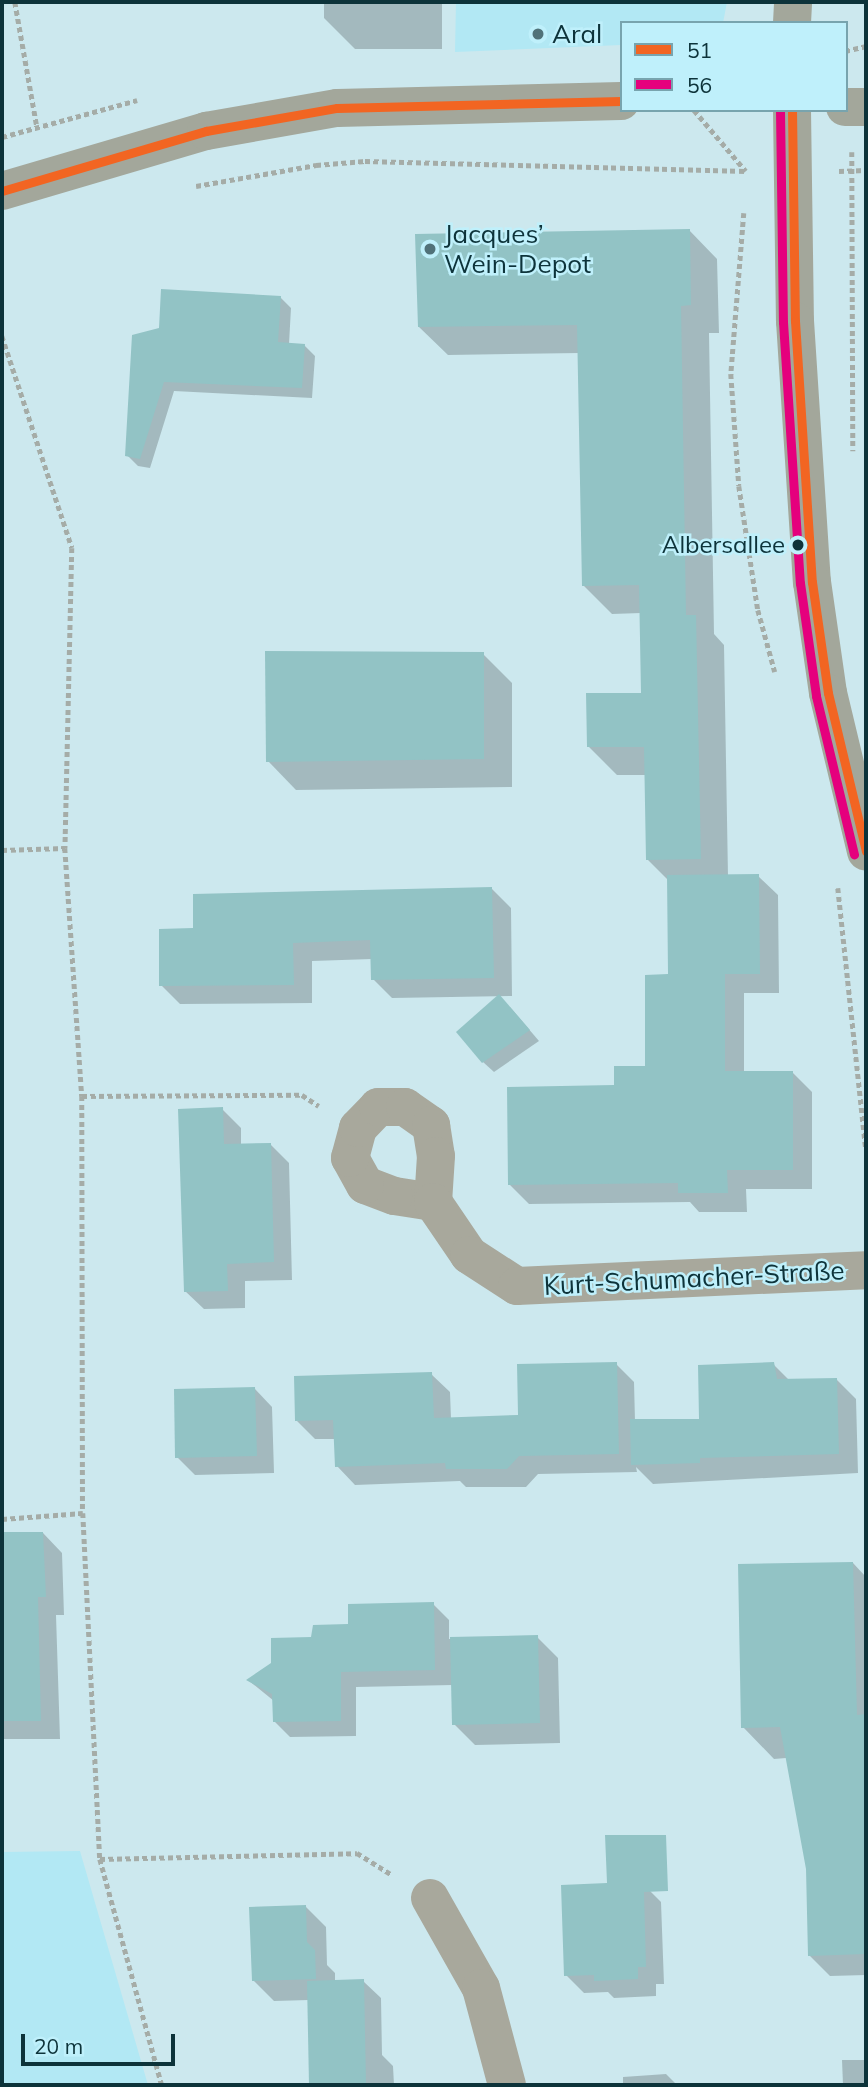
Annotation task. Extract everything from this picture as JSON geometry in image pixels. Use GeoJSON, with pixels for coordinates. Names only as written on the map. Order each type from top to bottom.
{"type":"FeatureCollection","features":[{"type":"Feature","properties":{"kind":"street"},"geometry":{"type":"LineString","coordinates":[[792,21],[793,2]]}},
{"type":"Feature","properties":{"kind":"street"},"geometry":{"type":"LineString","coordinates":[[2,191],[206,131],[337,108],[620,101]]}},
{"type":"Feature","properties":{"kind":"street"},"geometry":{"type":"LineString","coordinates":[[792,112],[795,321],[812,582],[828,693],[866,851]]}},
{"type":"Feature","properties":{"kind":"street"},"geometry":{"type":"LineString","coordinates":[[378,1107],[405,1107],[431,1125],[436,1156],[433,1202],[394,1196],[365,1185],[350,1158],[358,1128],[378,1107]]}},
{"type":"Feature","properties":{"kind":"street","name":"Kurt-Schumacher-Straße"},"geometry":{"type":"LineString","coordinates":[[433,1202],[469,1255],[517,1286],[866,1270]]}},
{"type":"Feature","properties":{"kind":"street"},"geometry":{"type":"LineString","coordinates":[[430,1898],[481,1988],[507,2085]]}},
{"type":"Feature","properties":{"kind":"path"},"geometry":{"type":"LineString","coordinates":[[15,2],[46,176]]}},
{"type":"Feature","properties":{"kind":"path"},"geometry":{"type":"LineString","coordinates":[[847,51],[866,46]]}},
{"type":"Feature","properties":{"kind":"path"},"geometry":{"type":"LineString","coordinates":[[853,464],[851,171],[855,107]]}},
{"type":"Feature","properties":{"kind":"path"},"geometry":{"type":"LineString","coordinates":[[185,188],[316,165],[365,161],[746,171]]}},
{"type":"Feature","properties":{"kind":"path"},"geometry":{"type":"LineString","coordinates":[[851,171],[866,170]]}},
{"type":"Feature","properties":{"kind":"path"},"geometry":{"type":"LineString","coordinates":[[2,336],[72,548],[65,848],[82,1096],[83,1513],[100,1859],[162,2085]]}},
{"type":"Feature","properties":{"kind":"path"},"geometry":{"type":"LineString","coordinates":[[2,850],[65,848]]}},
{"type":"Feature","properties":{"kind":"path"},"geometry":{"type":"LineString","coordinates":[[82,1096],[302,1096],[358,1128]]}},
{"type":"Feature","properties":{"kind":"path"},"geometry":{"type":"LineString","coordinates":[[2,1518],[83,1513]]}},
{"type":"Feature","properties":{"kind":"path"},"geometry":{"type":"LineString","coordinates":[[100,1859],[357,1853],[430,1898]]}},
{"type":"Feature","properties":{"kind":"shaded area","name":"Aral"},"geometry":{"type":"Polygon","coordinates":[[[456,2],[727,2],[723,21],[620,21],[620,45],[455,52],[456,2]]]}},
{"type":"Feature","properties":{"kind":"shaded area"},"geometry":{"type":"Polygon","coordinates":[[[80,1851],[148,2085],[2,2085],[2,1852],[80,1851]]]}},
{"type":"Feature","properties":{"kind":"building"},"geometry":{"type":"Polygon","coordinates":[[[690,229],[691,305],[681,306],[686,615],[696,615],[701,859],[646,860],[644,747],[587,747],[586,693],[641,693],[639,585],[582,586],[577,325],[418,327],[415,234],[690,229]]]}},
{"type":"Feature","properties":{"kind":"building"},"geometry":{"type":"Polygon","coordinates":[[[161,289],[281,296],[278,342],[305,344],[302,388],[164,382],[140,459],[125,456],[132,335],[159,328],[161,289]]]}},
{"type":"Feature","properties":{"kind":"building"},"geometry":{"type":"Polygon","coordinates":[[[265,651],[484,652],[484,759],[266,762],[265,651]]]}},
{"type":"Feature","properties":{"kind":"building"},"geometry":{"type":"Polygon","coordinates":[[[759,874],[760,974],[725,974],[725,1071],[793,1071],[793,1170],[727,1170],[728,1193],[678,1193],[678,1183],[508,1185],[507,1087],[614,1085],[614,1066],[645,1066],[645,975],[668,974],[667,875],[759,874]]]}},
{"type":"Feature","properties":{"kind":"building"},"geometry":{"type":"Polygon","coordinates":[[[492,887],[494,978],[371,980],[370,940],[293,943],[294,985],[159,986],[159,929],[193,928],[193,894],[492,887]]]}},
{"type":"Feature","properties":{"kind":"building"},"geometry":{"type":"Polygon","coordinates":[[[499,994],[530,1030],[482,1063],[456,1032],[499,994]]]}},
{"type":"Feature","properties":{"kind":"building"},"geometry":{"type":"Polygon","coordinates":[[[223,1107],[224,1144],[271,1143],[274,1262],[227,1264],[228,1291],[184,1292],[178,1109],[223,1107]]]}},
{"type":"Feature","properties":{"kind":"building"},"geometry":{"type":"Polygon","coordinates":[[[617,1362],[619,1454],[519,1456],[507,1469],[446,1469],[445,1463],[335,1467],[333,1420],[295,1421],[294,1376],[432,1372],[434,1418],[518,1415],[517,1364],[617,1362]]]}},
{"type":"Feature","properties":{"kind":"building"},"geometry":{"type":"Polygon","coordinates":[[[774,1362],[777,1379],[837,1378],[839,1454],[700,1458],[700,1463],[631,1465],[630,1419],[699,1419],[698,1365],[774,1362]]]}},
{"type":"Feature","properties":{"kind":"building"},"geometry":{"type":"Polygon","coordinates":[[[255,1387],[257,1456],[175,1458],[174,1389],[255,1387]]]}},
{"type":"Feature","properties":{"kind":"building"},"geometry":{"type":"Polygon","coordinates":[[[2,1532],[43,1532],[46,1597],[38,1597],[41,1721],[2,1721],[2,1532]]]}},
{"type":"Feature","properties":{"kind":"building"},"geometry":{"type":"Polygon","coordinates":[[[853,1562],[857,1715],[866,1714],[866,1954],[808,1956],[806,1869],[780,1727],[741,1728],[738,1564],[853,1562]]]}},
{"type":"Feature","properties":{"kind":"building"},"geometry":{"type":"Polygon","coordinates":[[[434,1602],[435,1670],[341,1672],[341,1721],[273,1722],[272,1694],[246,1680],[271,1663],[271,1638],[311,1637],[313,1625],[348,1624],[348,1604],[434,1602]]]}},
{"type":"Feature","properties":{"kind":"building"},"geometry":{"type":"Polygon","coordinates":[[[538,1635],[540,1723],[452,1725],[450,1637],[538,1635]]]}},
{"type":"Feature","properties":{"kind":"building"},"geometry":{"type":"Polygon","coordinates":[[[605,1835],[666,1835],[668,1891],[644,1892],[646,1967],[638,1967],[638,1979],[594,1981],[594,1975],[564,1976],[561,1885],[607,1883],[605,1835]]]}},
{"type":"Feature","properties":{"kind":"building"},"geometry":{"type":"Polygon","coordinates":[[[306,1905],[307,1942],[315,1950],[316,1979],[252,1981],[249,1907],[306,1905]]]}},
{"type":"Feature","properties":{"kind":"building"},"geometry":{"type":"Polygon","coordinates":[[[364,1979],[366,2085],[309,2085],[307,1981],[364,1979]]]}},
{"type":"Feature","properties":{"kind":"transit line","name":"51"},"geometry":{"type":"LineString","coordinates":[[2,191],[206,131],[337,108],[620,101]]}},
{"type":"Feature","properties":{"kind":"transit line","name":"56"},"geometry":{"type":"LineString","coordinates":[[780,112],[783,322],[800,583],[816,696],[854,854]]}},
{"type":"Feature","properties":{"kind":"transit line","name":"51"},"geometry":{"type":"LineString","coordinates":[[792,112],[795,321],[812,582],[828,693],[866,851]]}},
{"type":"Feature","properties":{"kind":"place","name":"Aral"},"geometry":{"type":"Point","coordinates":[538,34]}},
{"type":"Feature","properties":{"kind":"place","name":"Jacques’ Wein-Depot"},"geometry":{"type":"Point","coordinates":[430,249]}},
{"type":"Feature","properties":{"kind":"place","name":"Albersallee"},"geometry":{"type":"Point","coordinates":[798,545]}}]}
